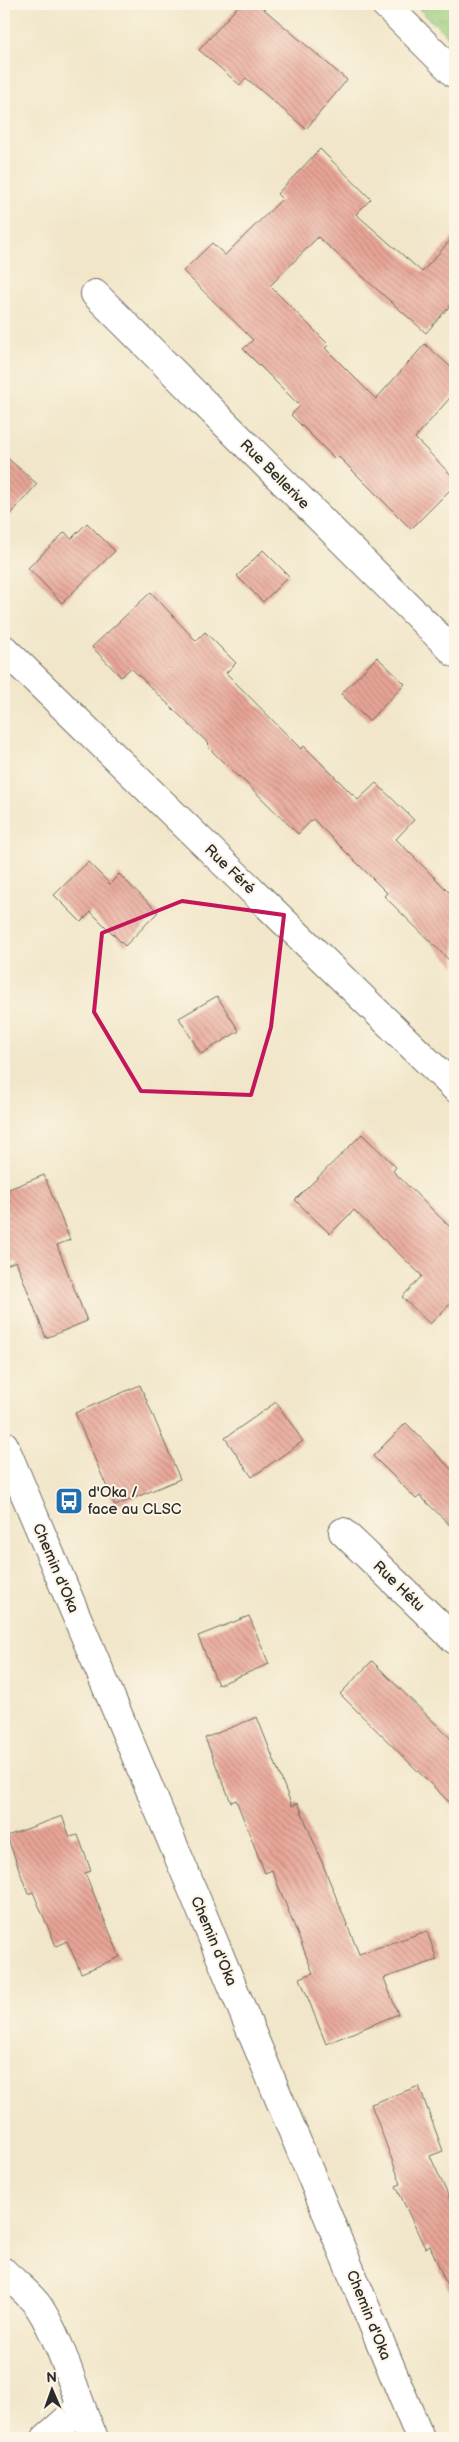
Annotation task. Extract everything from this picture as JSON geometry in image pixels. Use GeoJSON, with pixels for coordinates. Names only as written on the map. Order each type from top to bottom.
{"type":"FeatureCollection","features":[{"type":"Feature","properties":{"kind":"street"},"geometry":{"type":"LineString","coordinates":[[386,4],[455,74]]}},
{"type":"Feature","properties":{"kind":"street","name":"Rue Bellerive"},"geometry":{"type":"LineString","coordinates":[[95,294],[455,653]]}},
{"type":"Feature","properties":{"kind":"street","name":"Rue Féré"},"geometry":{"type":"LineString","coordinates":[[4,649],[455,1088]]}},
{"type":"Feature","properties":{"kind":"street","name":"Chemin d'Oka"},"geometry":{"type":"LineString","coordinates":[[4,1445],[195,1896],[420,2438]]}},
{"type":"Feature","properties":{"kind":"street","name":"Rue Hétu"},"geometry":{"type":"LineString","coordinates":[[343,1532],[455,1640]]}},
{"type":"Feature","properties":{"kind":"street"},"geometry":{"type":"LineString","coordinates":[[4,2272],[38,2306],[63,2352],[80,2408],[94,2438]]}},
{"type":"Feature","properties":{"kind":"street"},"geometry":{"type":"LineString","coordinates":[[46,2438],[80,2408]]}},
{"type":"Feature","properties":{"kind":"highlighted area"},"geometry":{"type":"Polygon","coordinates":[[[182,901],[284,915],[271,1027],[251,1095],[141,1091],[94,1012],[102,933],[182,901]]]}},
{"type":"Feature","properties":{"kind":"green space"},"geometry":{"type":"Polygon","coordinates":[[[420,4],[455,4],[455,43],[420,10],[420,4]]]}},
{"type":"Feature","properties":{"kind":"building"},"geometry":{"type":"Polygon","coordinates":[[[240,4],[258,4],[347,80],[306,129],[246,78],[240,85],[199,50],[240,4]]]}},
{"type":"Feature","properties":{"kind":"building"},"geometry":{"type":"Polygon","coordinates":[[[320,149],[371,199],[356,214],[422,272],[455,235],[455,300],[426,333],[318,237],[270,286],[329,345],[325,348],[376,399],[425,344],[455,371],[455,392],[415,438],[455,479],[455,485],[411,529],[338,456],[335,459],[291,415],[300,406],[243,349],[253,340],[183,271],[212,243],[225,255],[282,199],[277,194],[320,149]]]}},
{"type":"Feature","properties":{"kind":"building"},"geometry":{"type":"Polygon","coordinates":[[[4,455],[37,484],[4,522],[4,455]]]}},
{"type":"Feature","properties":{"kind":"building"},"geometry":{"type":"Polygon","coordinates":[[[87,523],[115,551],[62,603],[28,568],[65,532],[71,539],[87,523]]]}},
{"type":"Feature","properties":{"kind":"building"},"geometry":{"type":"Polygon","coordinates":[[[263,550],[289,576],[263,602],[237,576],[263,550]]]}},
{"type":"Feature","properties":{"kind":"building"},"geometry":{"type":"Polygon","coordinates":[[[151,592],[196,641],[205,632],[236,663],[226,673],[301,749],[304,746],[358,800],[376,783],[414,820],[396,839],[455,898],[455,966],[384,896],[387,893],[313,819],[298,834],[238,777],[207,746],[209,744],[131,668],[121,677],[92,647],[151,592]]]}},
{"type":"Feature","properties":{"kind":"building"},"geometry":{"type":"Polygon","coordinates":[[[377,657],[405,684],[369,721],[341,694],[377,657]]]}},
{"type":"Feature","properties":{"kind":"building"},"geometry":{"type":"Polygon","coordinates":[[[88,862],[110,884],[119,874],[158,912],[125,946],[91,912],[81,922],[54,895],[88,862]]]}},
{"type":"Feature","properties":{"kind":"building"},"geometry":{"type":"Polygon","coordinates":[[[217,996],[239,1031],[201,1054],[179,1018],[217,996]]]}},
{"type":"Feature","properties":{"kind":"building"},"geometry":{"type":"Polygon","coordinates":[[[362,1134],[396,1167],[393,1171],[455,1232],[455,1299],[430,1324],[402,1297],[422,1276],[354,1210],[330,1234],[295,1200],[362,1134]]]}},
{"type":"Feature","properties":{"kind":"building"},"geometry":{"type":"Polygon","coordinates":[[[44,1175],[70,1240],[57,1245],[87,1321],[46,1338],[16,1261],[4,1266],[4,1191],[44,1175]]]}},
{"type":"Feature","properties":{"kind":"building"},"geometry":{"type":"Polygon","coordinates":[[[140,1385],[180,1479],[115,1506],[75,1413],[140,1385]]]}},
{"type":"Feature","properties":{"kind":"building"},"geometry":{"type":"Polygon","coordinates":[[[276,1402],[303,1441],[252,1477],[225,1438],[276,1402]]]}},
{"type":"Feature","properties":{"kind":"building"},"geometry":{"type":"Polygon","coordinates":[[[406,1423],[455,1473],[455,1530],[420,1496],[416,1499],[373,1456],[406,1423]]]}},
{"type":"Feature","properties":{"kind":"building"},"geometry":{"type":"Polygon","coordinates":[[[249,1616],[269,1664],[218,1685],[198,1636],[249,1616]]]}},
{"type":"Feature","properties":{"kind":"building"},"geometry":{"type":"Polygon","coordinates":[[[372,1661],[455,1743],[455,1808],[340,1694],[372,1661]]]}},
{"type":"Feature","properties":{"kind":"building"},"geometry":{"type":"Polygon","coordinates":[[[257,1717],[292,1806],[298,1803],[359,1954],[427,1931],[437,1960],[384,1978],[398,2014],[326,2044],[300,1978],[313,1973],[272,1870],[265,1873],[236,1800],[231,1802],[205,1738],[257,1717]]]}},
{"type":"Feature","properties":{"kind":"building"},"geometry":{"type":"Polygon","coordinates":[[[62,1816],[70,1837],[78,1835],[91,1871],[85,1873],[120,1957],[81,1973],[67,1941],[56,1946],[33,1892],[28,1894],[7,1836],[62,1816]]]}},
{"type":"Feature","properties":{"kind":"building"},"geometry":{"type":"Polygon","coordinates":[[[419,2086],[443,2151],[430,2156],[455,2210],[455,2304],[430,2246],[425,2248],[396,2186],[401,2184],[371,2104],[419,2086]]]}},
{"type":"Feature","properties":{"kind":"place","name":"d'Oka / face au CLSC"},"geometry":{"type":"Point","coordinates":[69,1501]}}]}
